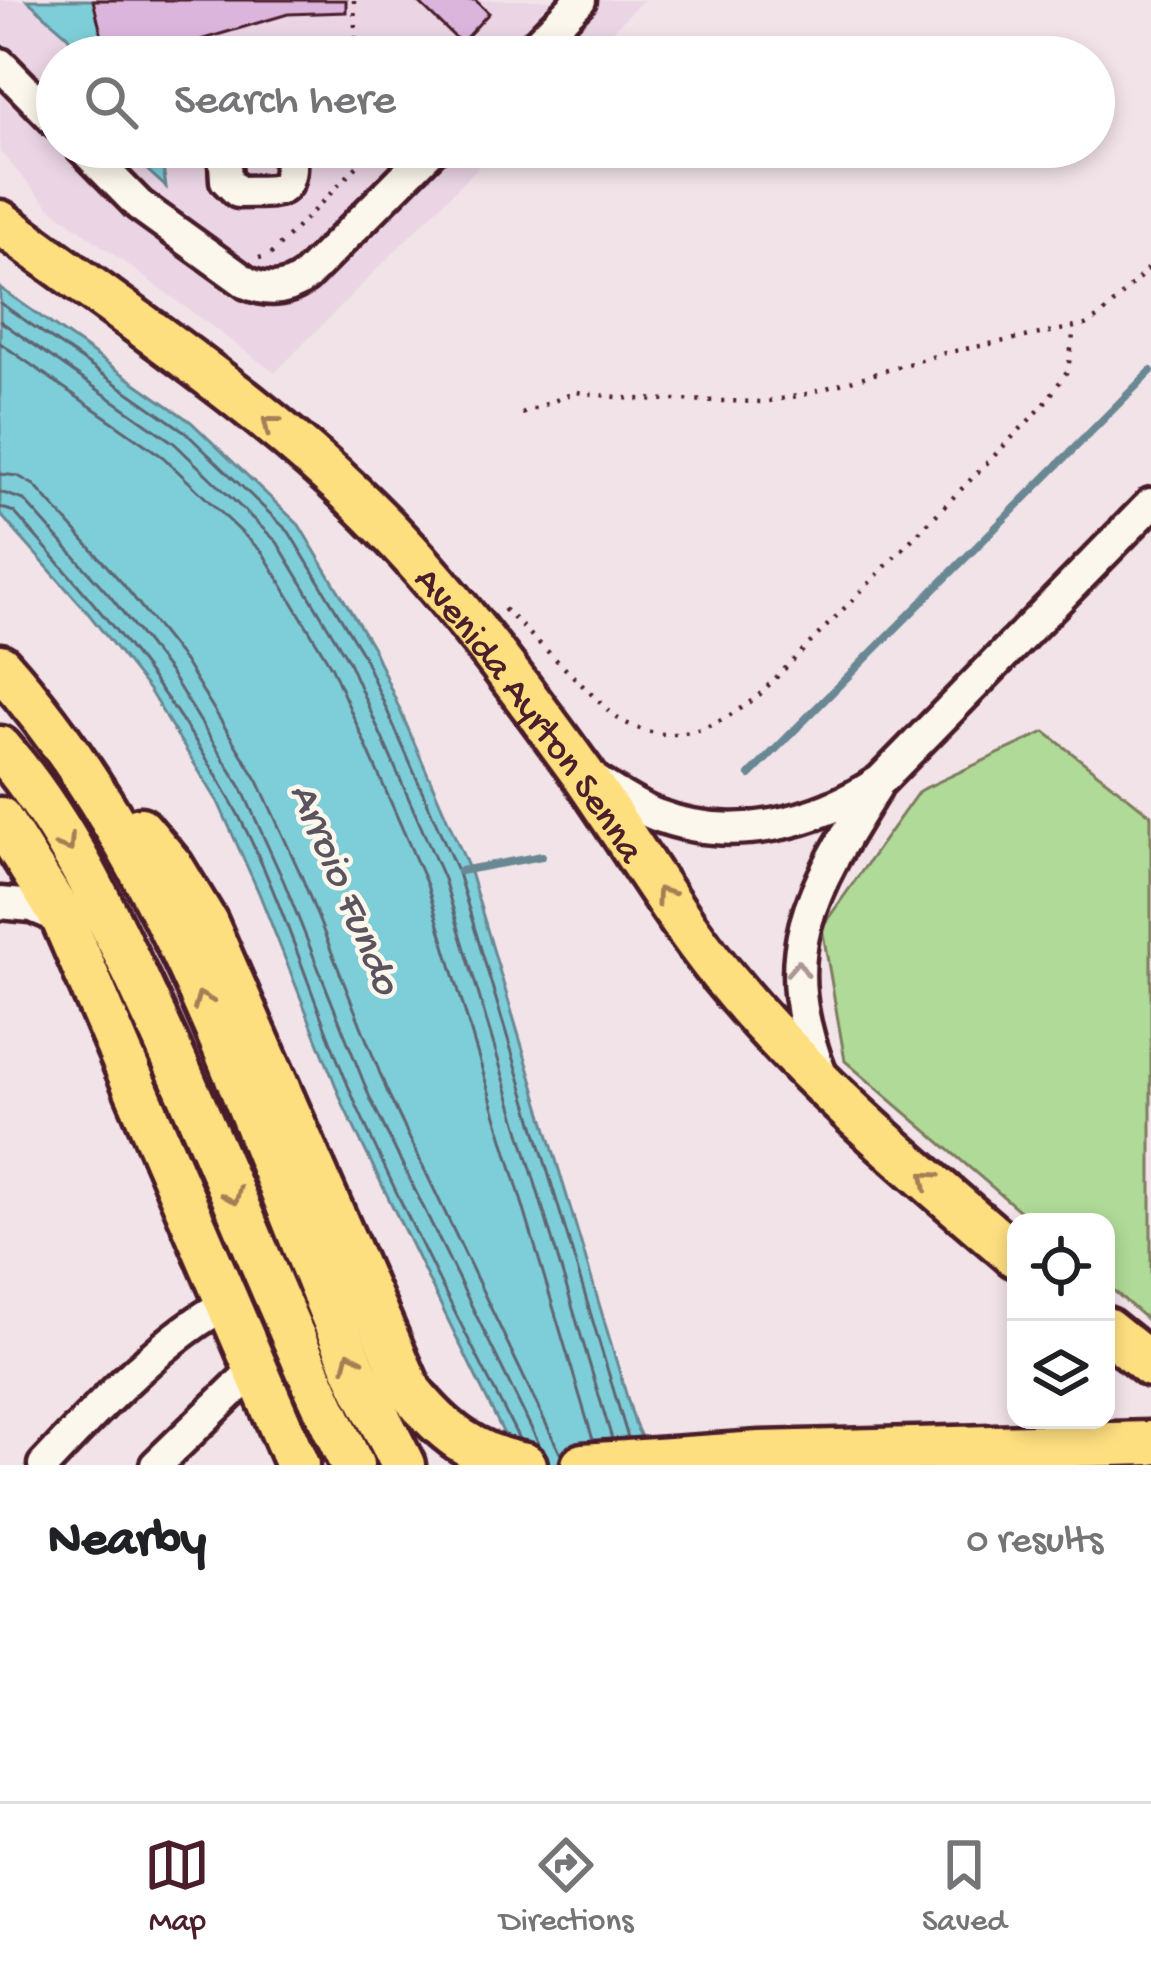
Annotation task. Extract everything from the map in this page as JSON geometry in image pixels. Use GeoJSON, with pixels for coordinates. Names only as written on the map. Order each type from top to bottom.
{"type":"FeatureCollection","features":[{"type":"Feature","properties":{"kind":"highway","name":"Avenida Ayrton Senna"},"geometry":{"type":"LineString","coordinates":[[0,222],[271,423],[358,500],[455,608],[580,772],[723,976],[824,1082],[1007,1248]]}},
{"type":"Feature","properties":{"kind":"highway"},"geometry":{"type":"LineString","coordinates":[[0,665],[94,788],[150,841],[206,922],[410,1390],[433,1420],[472,1450],[525,1465]]}},
{"type":"Feature","properties":{"kind":"highway"},"geometry":{"type":"LineString","coordinates":[[0,748],[21,772],[94,887],[174,1057],[310,1379],[352,1465]]}},
{"type":"Feature","properties":{"kind":"highway"},"geometry":{"type":"LineString","coordinates":[[94,788],[187,962],[352,1364],[404,1465]]}},
{"type":"Feature","properties":{"kind":"highway"},"geometry":{"type":"LineString","coordinates":[[0,819],[63,919],[297,1465]]}},
{"type":"Feature","properties":{"kind":"highway"},"geometry":{"type":"LineString","coordinates":[[1115,1336],[1151,1365]]}},
{"type":"Feature","properties":{"kind":"highway"},"geometry":{"type":"LineString","coordinates":[[583,1465],[760,1453],[1151,1442]]}},
{"type":"Feature","properties":{"kind":"street"},"geometry":{"type":"LineString","coordinates":[[545,36],[580,0]]}},
{"type":"Feature","properties":{"kind":"street"},"geometry":{"type":"LineString","coordinates":[[0,64],[36,101]]}},
{"type":"Feature","properties":{"kind":"street"},"geometry":{"type":"LineString","coordinates":[[104,168],[159,220],[247,283],[282,289],[305,277],[413,168]]}},
{"type":"Feature","properties":{"kind":"street"},"geometry":{"type":"LineString","coordinates":[[225,168],[226,180],[238,192],[278,191],[292,180],[291,168]]}},
{"type":"Feature","properties":{"kind":"street"},"geometry":{"type":"LineString","coordinates":[[580,772],[662,817],[735,827],[778,825],[850,801],[881,779],[1151,504]]}},
{"type":"Feature","properties":{"kind":"street"},"geometry":{"type":"LineString","coordinates":[[824,1082],[808,1042],[796,987],[800,946],[827,871],[881,779]]}},
{"type":"Feature","properties":{"kind":"street"},"geometry":{"type":"LineString","coordinates":[[0,903],[32,906],[63,919]]}},
{"type":"Feature","properties":{"kind":"street"},"geometry":{"type":"LineString","coordinates":[[44,1465],[159,1354],[207,1314],[229,1303]]}},
{"type":"Feature","properties":{"kind":"street"},"geometry":{"type":"LineString","coordinates":[[156,1465],[254,1370]]}},
{"type":"Feature","properties":{"kind":"path"},"geometry":{"type":"LineString","coordinates":[[354,0],[355,36]]}},
{"type":"Feature","properties":{"kind":"path"},"geometry":{"type":"LineString","coordinates":[[522,414],[576,392],[633,399],[764,402],[803,395],[945,352],[1074,328],[1101,316],[1151,266]]}},
{"type":"Feature","properties":{"kind":"path"},"geometry":{"type":"LineString","coordinates":[[491,601],[614,716],[633,728],[672,734],[718,722],[758,695],[1044,405],[1068,370],[1074,328]]}},
{"type":"Feature","properties":{"kind":"shaded area"},"geometry":{"type":"Polygon","coordinates":[[[0,0],[643,0],[608,36],[36,36],[36,168],[477,168],[275,373],[50,208],[0,152],[0,0]]]}},
{"type":"Feature","properties":{"kind":"green space"},"geometry":{"type":"Polygon","coordinates":[[[1045,732],[1151,815],[1151,1323],[1115,1292],[1115,1213],[1022,1213],[845,1061],[822,927],[919,791],[1045,732]]]}},
{"type":"Feature","properties":{"kind":"water"},"geometry":{"type":"Polygon","coordinates":[[[27,0],[155,0],[154,36],[66,34],[27,0]]]}},
{"type":"Feature","properties":{"kind":"water"},"geometry":{"type":"Polygon","coordinates":[[[145,168],[163,168],[166,187],[145,168]]]}},
{"type":"Feature","properties":{"kind":"water","name":"Arroio Fundo"},"geometry":{"type":"Polygon","coordinates":[[[0,288],[191,422],[299,525],[373,648],[469,869],[635,1424],[654,1465],[519,1465],[345,1109],[218,802],[149,690],[0,514],[0,288]]]}},
{"type":"Feature","properties":{"kind":"building"},"geometry":{"type":"Polygon","coordinates":[[[93,0],[346,0],[346,12],[288,14],[214,36],[102,36],[93,0]]]}},
{"type":"Feature","properties":{"kind":"building"},"geometry":{"type":"Polygon","coordinates":[[[416,0],[475,0],[489,13],[468,36],[454,36],[416,0]]]}},
{"type":"Feature","properties":{"kind":"waterway"},"geometry":{"type":"LineString","coordinates":[[750,775],[1151,371]]}},
{"type":"Feature","properties":{"kind":"waterway"},"geometry":{"type":"LineString","coordinates":[[460,871],[542,856]]}}]}
